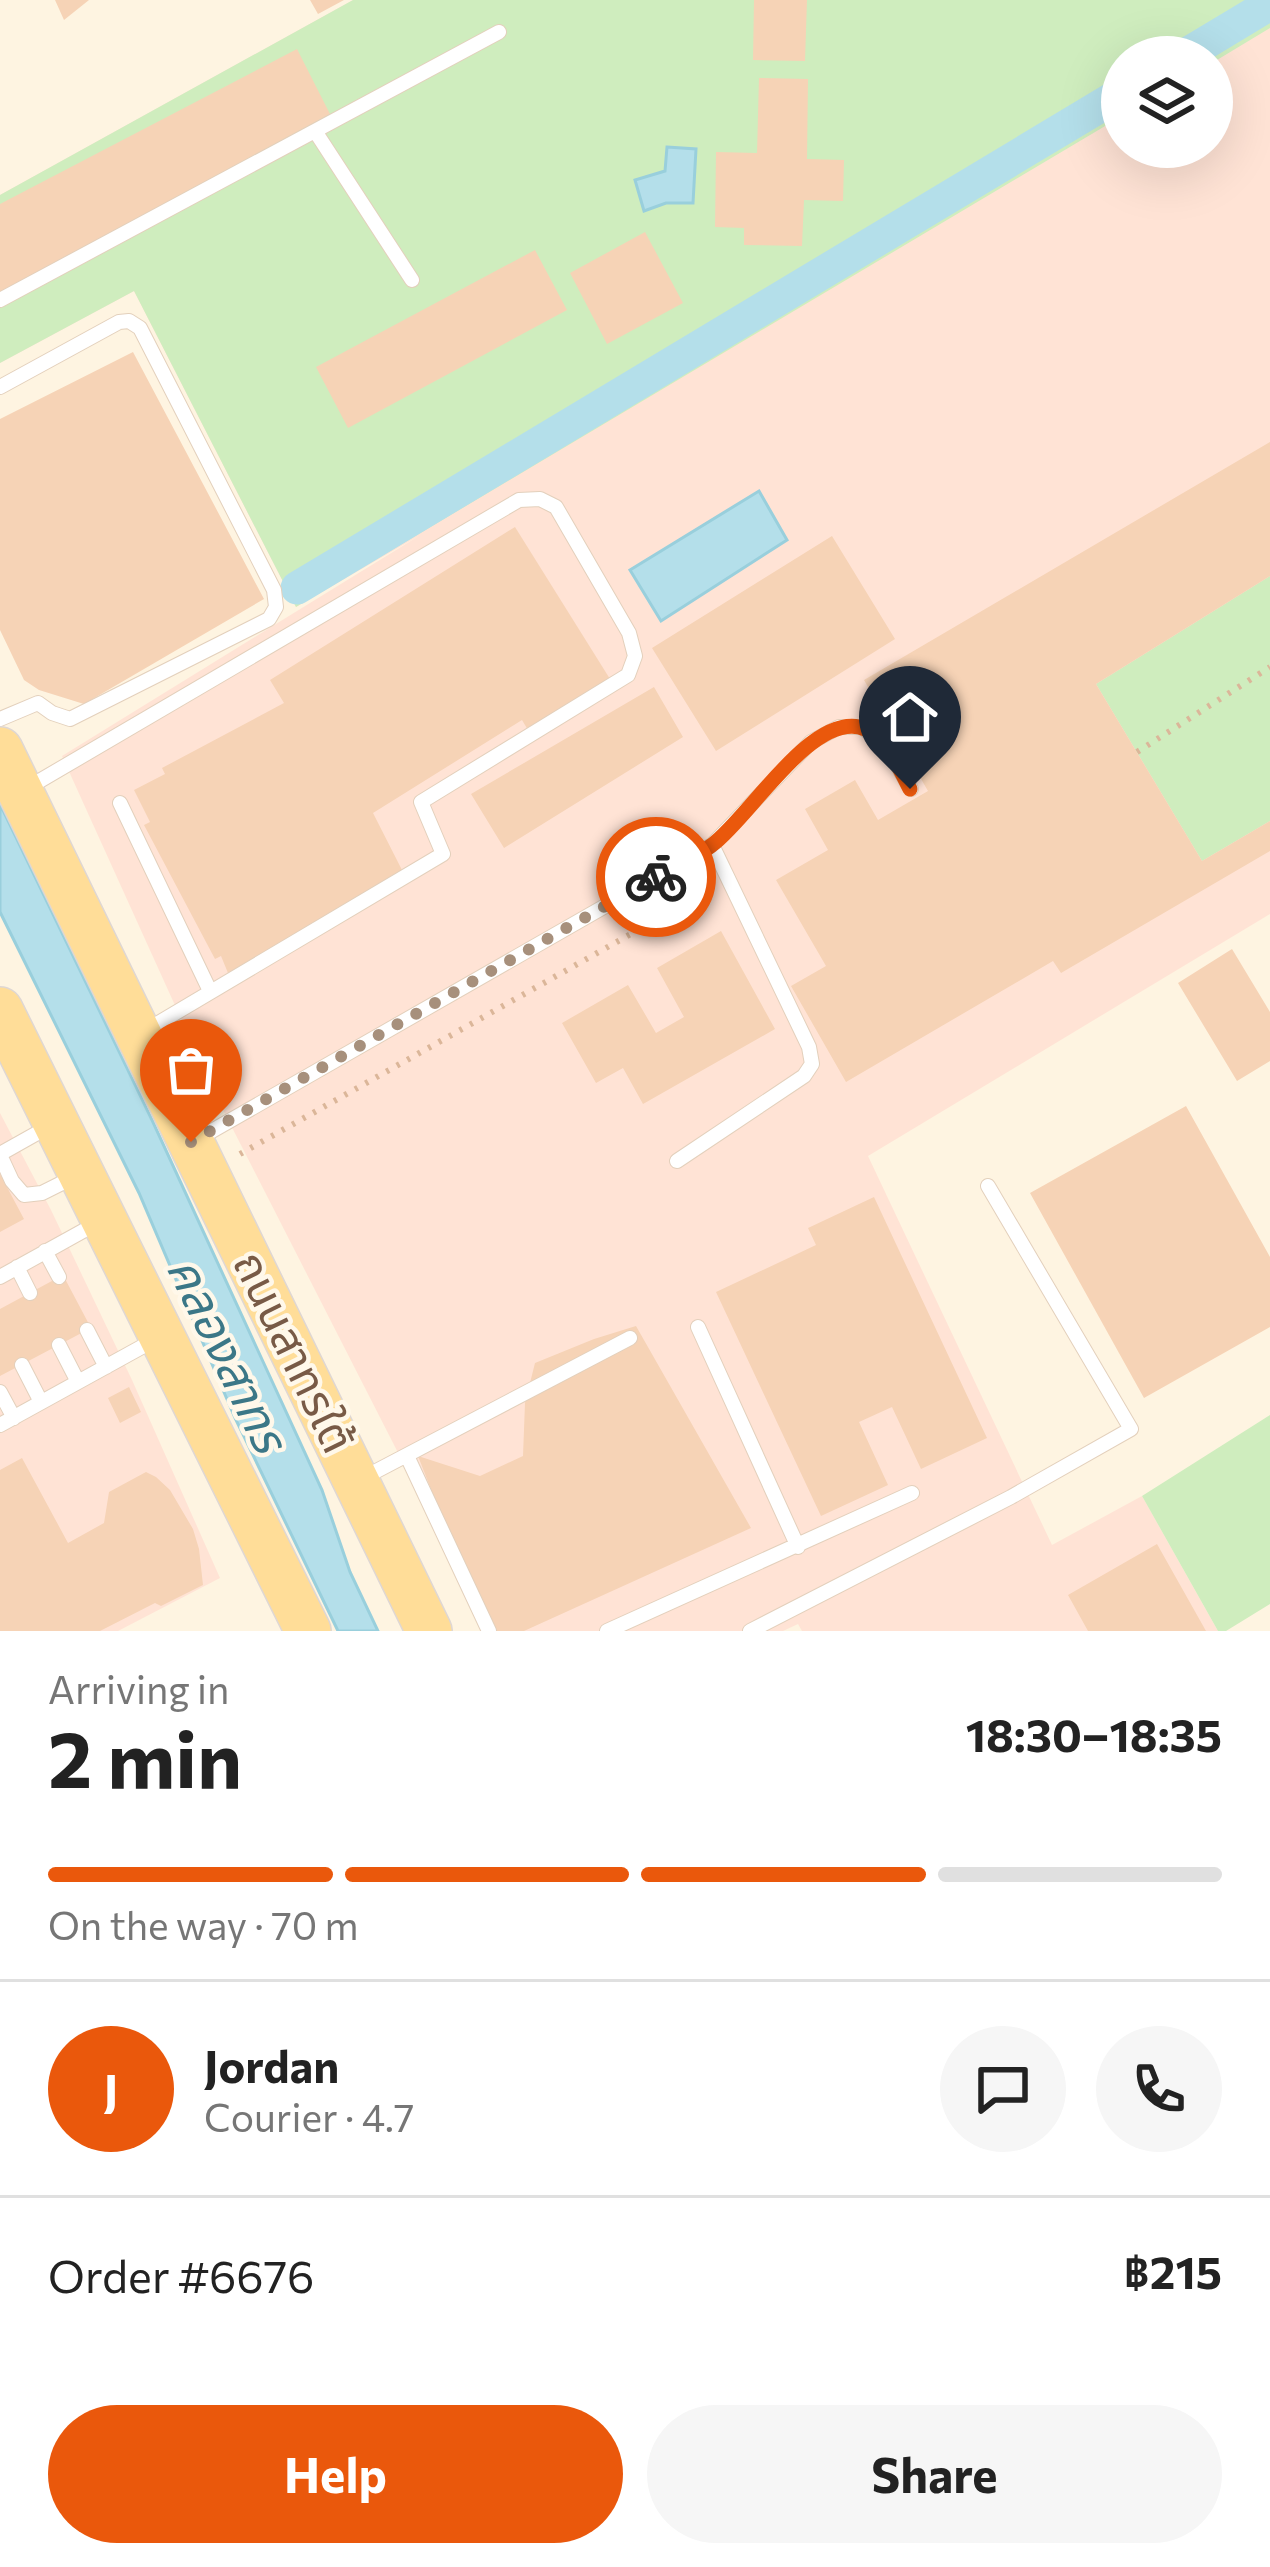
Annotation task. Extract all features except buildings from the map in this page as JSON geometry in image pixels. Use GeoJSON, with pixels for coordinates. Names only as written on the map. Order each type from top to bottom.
{"type":"FeatureCollection","features":[{"type":"Feature","properties":{"kind":"main road","name":"ถนนสาทรใต้"},"geometry":{"type":"LineString","coordinates":[[0,750],[429,1631]]}},
{"type":"Feature","properties":{"kind":"main road"},"geometry":{"type":"LineString","coordinates":[[0,1010],[308,1631]]}},
{"type":"Feature","properties":{"kind":"lane"},"geometry":{"type":"LineString","coordinates":[[0,300],[499,32]]}},
{"type":"Feature","properties":{"kind":"lane"},"geometry":{"type":"LineString","coordinates":[[315,130],[412,280]]}},
{"type":"Feature","properties":{"kind":"lane"},"geometry":{"type":"LineString","coordinates":[[0,387],[119,322],[129,321],[140,328],[274,590],[276,608],[269,619],[70,719],[38,703],[0,719]]}},
{"type":"Feature","properties":{"kind":"lane"},"geometry":{"type":"LineString","coordinates":[[20,793],[519,500],[540,499],[556,507],[629,633],[635,656],[628,675],[421,802],[443,854],[139,1036]]}},
{"type":"Feature","properties":{"kind":"lane"},"geometry":{"type":"LineString","coordinates":[[199,1158],[712,845],[812,742],[839,727],[862,727],[886,746],[910,789]]}},
{"type":"Feature","properties":{"kind":"lane"},"geometry":{"type":"LineString","coordinates":[[120,803],[210,991]]}},
{"type":"Feature","properties":{"kind":"lane"},"geometry":{"type":"LineString","coordinates":[[677,1161],[804,1076],[812,1064],[809,1047],[712,845]]}},
{"type":"Feature","properties":{"kind":"lane"},"geometry":{"type":"LineString","coordinates":[[56,1123],[0,1155],[11,1181],[24,1195],[42,1193],[81,1174]]}},
{"type":"Feature","properties":{"kind":"lane"},"geometry":{"type":"LineString","coordinates":[[750,1631],[1131,1429],[988,1186]]}},
{"type":"Feature","properties":{"kind":"lane"},"geometry":{"type":"LineString","coordinates":[[0,1276],[104,1219]]}},
{"type":"Feature","properties":{"kind":"lane"},"geometry":{"type":"LineString","coordinates":[[46,1251],[59,1277]]}},
{"type":"Feature","properties":{"kind":"lane"},"geometry":{"type":"LineString","coordinates":[[17,1267],[30,1293]]}},
{"type":"Feature","properties":{"kind":"lane"},"geometry":{"type":"LineString","coordinates":[[698,1327],[798,1547]]}},
{"type":"Feature","properties":{"kind":"lane"},"geometry":{"type":"LineString","coordinates":[[87,1330],[106,1367]]}},
{"type":"Feature","properties":{"kind":"lane"},"geometry":{"type":"LineString","coordinates":[[0,1391],[7,1421],[162,1336]]}},
{"type":"Feature","properties":{"kind":"lane"},"geometry":{"type":"LineString","coordinates":[[357,1481],[630,1338]]}},
{"type":"Feature","properties":{"kind":"lane"},"geometry":{"type":"LineString","coordinates":[[59,1345],[78,1382]]}},
{"type":"Feature","properties":{"kind":"lane"},"geometry":{"type":"LineString","coordinates":[[22,1365],[41,1402]]}},
{"type":"Feature","properties":{"kind":"lane"},"geometry":{"type":"LineString","coordinates":[[406,1456],[489,1631]]}},
{"type":"Feature","properties":{"kind":"lane"},"geometry":{"type":"LineString","coordinates":[[607,1631],[912,1493]]}},
{"type":"Feature","properties":{"kind":"path"},"geometry":{"type":"LineString","coordinates":[[1138,752],[1270,668]]}},
{"type":"Feature","properties":{"kind":"path"},"geometry":{"type":"LineString","coordinates":[[199,1158],[728,879]]}},
{"type":"Feature","properties":{"kind":"shaded area"},"geometry":{"type":"Polygon","coordinates":[[[353,0],[1270,0],[1270,914],[868,1156],[1052,1545],[1142,1496],[1218,1631],[802,1631],[798,1624],[783,1631],[489,1631],[217,1098],[62,756],[422,534],[296,607],[134,291],[0,363],[0,195],[353,0]]]}},
{"type":"Feature","properties":{"kind":"shaded area"},"geometry":{"type":"Polygon","coordinates":[[[0,1113],[132,1380],[220,1578],[118,1631],[0,1631],[0,1113]]]}},
{"type":"Feature","properties":{"kind":"green space"},"geometry":{"type":"Polygon","coordinates":[[[353,0],[1270,0],[1270,28],[1233,50],[1233,36],[1101,36],[1101,128],[296,607],[134,291],[0,363],[0,195],[353,0]]]}},
{"type":"Feature","properties":{"kind":"green space"},"geometry":{"type":"Polygon","coordinates":[[[1270,576],[1270,821],[1202,861],[1096,684],[1270,576]]]}},
{"type":"Feature","properties":{"kind":"green space"},"geometry":{"type":"Polygon","coordinates":[[[1270,1415],[1270,1604],[1226,1631],[1218,1631],[1142,1496],[1270,1415]]]}},
{"type":"Feature","properties":{"kind":"water"},"geometry":{"type":"Polygon","coordinates":[[[667,147],[696,149],[693,203],[666,203],[644,211],[635,180],[665,171],[667,147]]]}},
{"type":"Feature","properties":{"kind":"water"},"geometry":{"type":"Polygon","coordinates":[[[759,491],[787,540],[661,621],[630,570],[759,491]]]}},
{"type":"Feature","properties":{"kind":"water","name":"คลองสาทร"},"geometry":{"type":"Polygon","coordinates":[[[0,804],[322,1490],[350,1572],[378,1631],[338,1631],[235,1418],[139,1193],[0,912],[0,804]]]}},
{"type":"Feature","properties":{"kind":"waterway"},"geometry":{"type":"LineString","coordinates":[[1217,36],[1270,4]]}},
{"type":"Feature","properties":{"kind":"waterway"},"geometry":{"type":"LineString","coordinates":[[297,588],[1101,106]]}},
{"type":"Feature","properties":{"kind":"way so far"},"geometry":{"type":"LineString","coordinates":[[191,1142],[656,877]]}},
{"type":"Feature","properties":{"kind":"route"},"geometry":{"type":"LineString","coordinates":[[656,877],[712,845],[812,742],[839,727],[862,727],[886,746],[910,789]]}}]}
